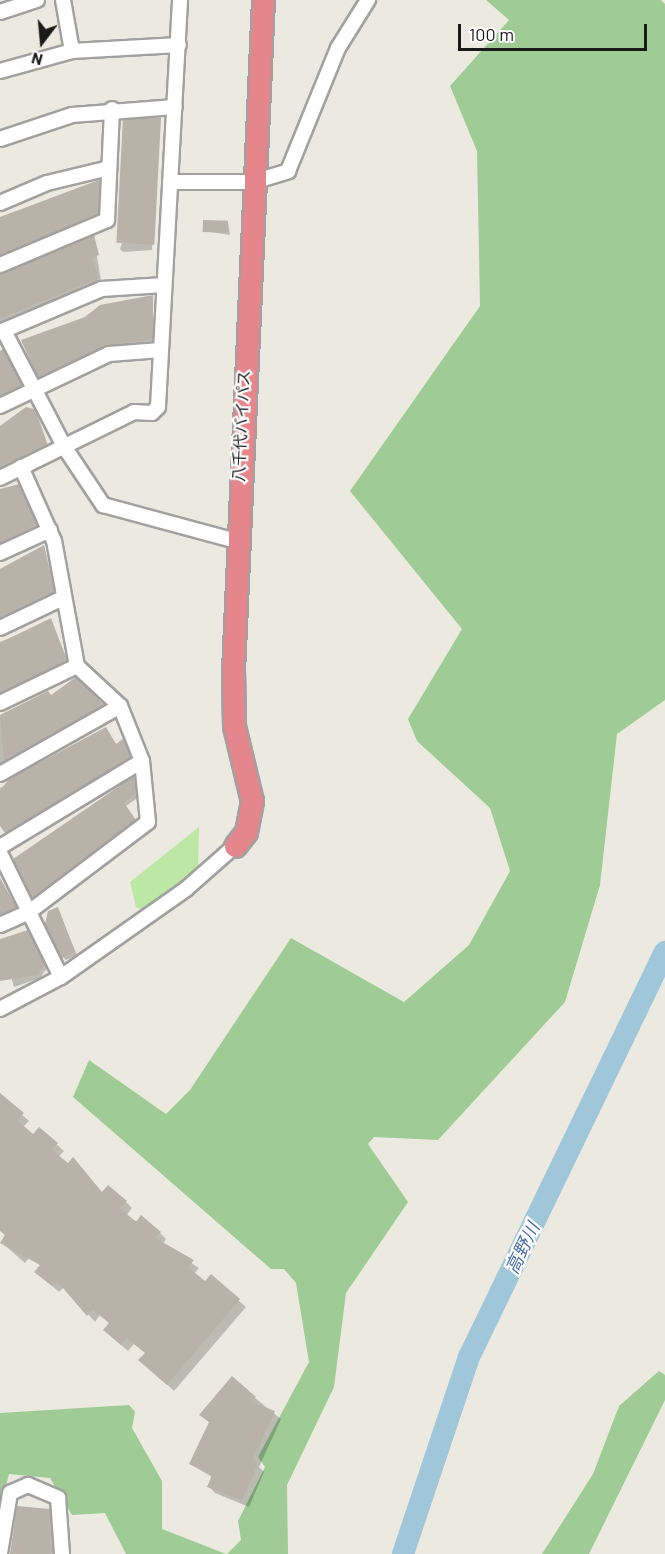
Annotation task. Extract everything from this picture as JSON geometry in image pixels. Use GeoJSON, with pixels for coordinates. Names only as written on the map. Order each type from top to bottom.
{"type":"FeatureCollection","features":[{"type":"Feature","properties":{"kind":"highway","name":"八千代バイパス"},"geometry":{"type":"LineString","coordinates":[[235,846],[246,832],[252,801],[234,726],[236,541],[263,0]]}},
{"type":"Feature","properties":{"kind":"street"},"geometry":{"type":"LineString","coordinates":[[0,12],[37,0]]}},
{"type":"Feature","properties":{"kind":"street"},"geometry":{"type":"LineString","coordinates":[[63,0],[72,51]]}},
{"type":"Feature","properties":{"kind":"street"},"geometry":{"type":"LineString","coordinates":[[0,478],[65,448],[134,412],[152,413],[158,407],[180,0]]}},
{"type":"Feature","properties":{"kind":"street"},"geometry":{"type":"LineString","coordinates":[[170,182],[253,182],[288,171],[338,48],[364,1]]}},
{"type":"Feature","properties":{"kind":"street"},"geometry":{"type":"LineString","coordinates":[[0,71],[72,51],[179,45]]}},
{"type":"Feature","properties":{"kind":"street"},"geometry":{"type":"LineString","coordinates":[[0,139],[72,115],[112,109],[175,107]]}},
{"type":"Feature","properties":{"kind":"street"},"geometry":{"type":"LineString","coordinates":[[0,266],[103,225],[112,109]]}},
{"type":"Feature","properties":{"kind":"street"},"geometry":{"type":"LineString","coordinates":[[0,203],[48,183],[109,168]]}},
{"type":"Feature","properties":{"kind":"street"},"geometry":{"type":"LineString","coordinates":[[164,285],[102,290],[2,331],[65,448],[110,509],[236,541]]}},
{"type":"Feature","properties":{"kind":"street"},"geometry":{"type":"LineString","coordinates":[[0,406],[109,354],[161,350]]}},
{"type":"Feature","properties":{"kind":"street"},"geometry":{"type":"LineString","coordinates":[[0,925],[29,912],[148,822],[142,761],[120,706],[77,666],[50,530],[21,467]]}},
{"type":"Feature","properties":{"kind":"street"},"geometry":{"type":"LineString","coordinates":[[0,554],[50,530]]}},
{"type":"Feature","properties":{"kind":"street"},"geometry":{"type":"LineString","coordinates":[[0,628],[63,598]]}},
{"type":"Feature","properties":{"kind":"street"},"geometry":{"type":"LineString","coordinates":[[0,703],[77,666]]}},
{"type":"Feature","properties":{"kind":"street"},"geometry":{"type":"LineString","coordinates":[[0,774],[120,706]]}},
{"type":"Feature","properties":{"kind":"street"},"geometry":{"type":"LineString","coordinates":[[0,846],[142,761]]}},
{"type":"Feature","properties":{"kind":"street"},"geometry":{"type":"LineString","coordinates":[[0,1009],[61,977],[186,889],[235,846]]}},
{"type":"Feature","properties":{"kind":"street"},"geometry":{"type":"LineString","coordinates":[[0,854],[61,977]]}},
{"type":"Feature","properties":{"kind":"street"},"geometry":{"type":"LineString","coordinates":[[0,1552],[10,1493],[28,1485],[58,1498],[62,1554]]}},
{"type":"Feature","properties":{"kind":"green space"},"geometry":{"type":"Polygon","coordinates":[[[486,0],[661,0],[665,4],[665,700],[617,734],[600,885],[565,1002],[438,1140],[374,1137],[368,1144],[408,1202],[346,1293],[334,1387],[287,1485],[288,1554],[227,1554],[241,1540],[238,1521],[265,1467],[258,1457],[309,1362],[296,1283],[284,1269],[271,1269],[73,1097],[89,1060],[166,1114],[190,1090],[291,938],[404,1002],[469,945],[510,871],[490,808],[417,741],[408,719],[462,629],[350,491],[480,306],[477,151],[450,86],[509,20],[486,0]]]}},
{"type":"Feature","properties":{"kind":"green space"},"geometry":{"type":"Polygon","coordinates":[[[199,827],[198,870],[143,910],[136,907],[130,882],[199,827]]]}},
{"type":"Feature","properties":{"kind":"green space"},"geometry":{"type":"Polygon","coordinates":[[[659,1371],[665,1375],[665,1400],[589,1554],[542,1554],[593,1474],[619,1406],[659,1371]]]}},
{"type":"Feature","properties":{"kind":"green space"},"geometry":{"type":"Polygon","coordinates":[[[129,1405],[135,1412],[132,1428],[162,1481],[162,1529],[226,1554],[126,1554],[105,1513],[72,1515],[50,1478],[9,1474],[0,1509],[0,1413],[129,1405]]]}},
{"type":"Feature","properties":{"kind":"building"},"geometry":{"type":"Polygon","coordinates":[[[123,116],[161,118],[154,245],[116,243],[123,116]]]}},
{"type":"Feature","properties":{"kind":"building"},"geometry":{"type":"Polygon","coordinates":[[[99,180],[98,214],[0,255],[0,217],[99,180]]]}},
{"type":"Feature","properties":{"kind":"building"},"geometry":{"type":"Polygon","coordinates":[[[203,220],[228,221],[228,233],[203,232],[203,220]]]}},
{"type":"Feature","properties":{"kind":"building"},"geometry":{"type":"Polygon","coordinates":[[[94,235],[99,255],[92,258],[99,278],[0,319],[0,274],[94,235]]]}},
{"type":"Feature","properties":{"kind":"building"},"geometry":{"type":"Polygon","coordinates":[[[153,295],[153,339],[106,346],[38,378],[21,340],[85,317],[100,305],[153,295]]]}},
{"type":"Feature","properties":{"kind":"building"},"geometry":{"type":"Polygon","coordinates":[[[3,349],[22,385],[0,396],[0,351],[3,349]]]}},
{"type":"Feature","properties":{"kind":"building"},"geometry":{"type":"Polygon","coordinates":[[[26,407],[34,409],[47,445],[0,466],[0,426],[26,407]]]}},
{"type":"Feature","properties":{"kind":"building"},"geometry":{"type":"Polygon","coordinates":[[[19,484],[37,524],[0,543],[0,489],[19,484]]]}},
{"type":"Feature","properties":{"kind":"building"},"geometry":{"type":"Polygon","coordinates":[[[44,545],[54,591],[0,617],[0,569],[44,545]]]}},
{"type":"Feature","properties":{"kind":"building"},"geometry":{"type":"Polygon","coordinates":[[[51,618],[67,661],[0,693],[0,643],[51,618]]]}},
{"type":"Feature","properties":{"kind":"building"},"geometry":{"type":"Polygon","coordinates":[[[76,677],[104,705],[4,760],[0,715],[48,691],[51,695],[76,677]]]}},
{"type":"Feature","properties":{"kind":"building"},"geometry":{"type":"Polygon","coordinates":[[[106,727],[116,744],[123,739],[131,757],[5,833],[0,826],[0,791],[9,779],[106,727]]]}},
{"type":"Feature","properties":{"kind":"building"},"geometry":{"type":"Polygon","coordinates":[[[134,776],[136,793],[124,803],[136,820],[32,898],[13,859],[134,776]]]}},
{"type":"Feature","properties":{"kind":"building"},"geometry":{"type":"Polygon","coordinates":[[[0,878],[16,907],[0,915],[0,878]]]}},
{"type":"Feature","properties":{"kind":"building"},"geometry":{"type":"Polygon","coordinates":[[[58,907],[75,952],[62,958],[45,924],[48,911],[58,907]]]}},
{"type":"Feature","properties":{"kind":"building"},"geometry":{"type":"Polygon","coordinates":[[[28,930],[45,964],[37,975],[0,981],[0,939],[28,930]]]}},
{"type":"Feature","properties":{"kind":"building"},"geometry":{"type":"Polygon","coordinates":[[[0,1093],[24,1113],[17,1120],[33,1134],[39,1127],[58,1143],[52,1150],[68,1163],[73,1157],[102,1192],[108,1185],[127,1201],[120,1208],[136,1222],[141,1215],[161,1232],[155,1238],[194,1260],[188,1267],[205,1281],[211,1274],[240,1299],[167,1385],[138,1360],[145,1353],[127,1338],[121,1345],[103,1330],[109,1323],[93,1310],[87,1316],[57,1281],[52,1286],[34,1272],[40,1265],[0,1243],[5,1235],[0,1231],[0,1093]]]}},
{"type":"Feature","properties":{"kind":"building"},"geometry":{"type":"Polygon","coordinates":[[[232,1376],[256,1397],[251,1402],[275,1411],[253,1459],[258,1464],[242,1501],[207,1487],[212,1475],[189,1464],[209,1422],[199,1415],[232,1376]]]}},
{"type":"Feature","properties":{"kind":"building"},"geometry":{"type":"Polygon","coordinates":[[[17,1506],[50,1509],[51,1554],[10,1554],[17,1506]]]}},
{"type":"Feature","properties":{"kind":"waterway","name":"高野川"},"geometry":{"type":"LineString","coordinates":[[403,1554],[469,1357],[665,952]]}}]}
